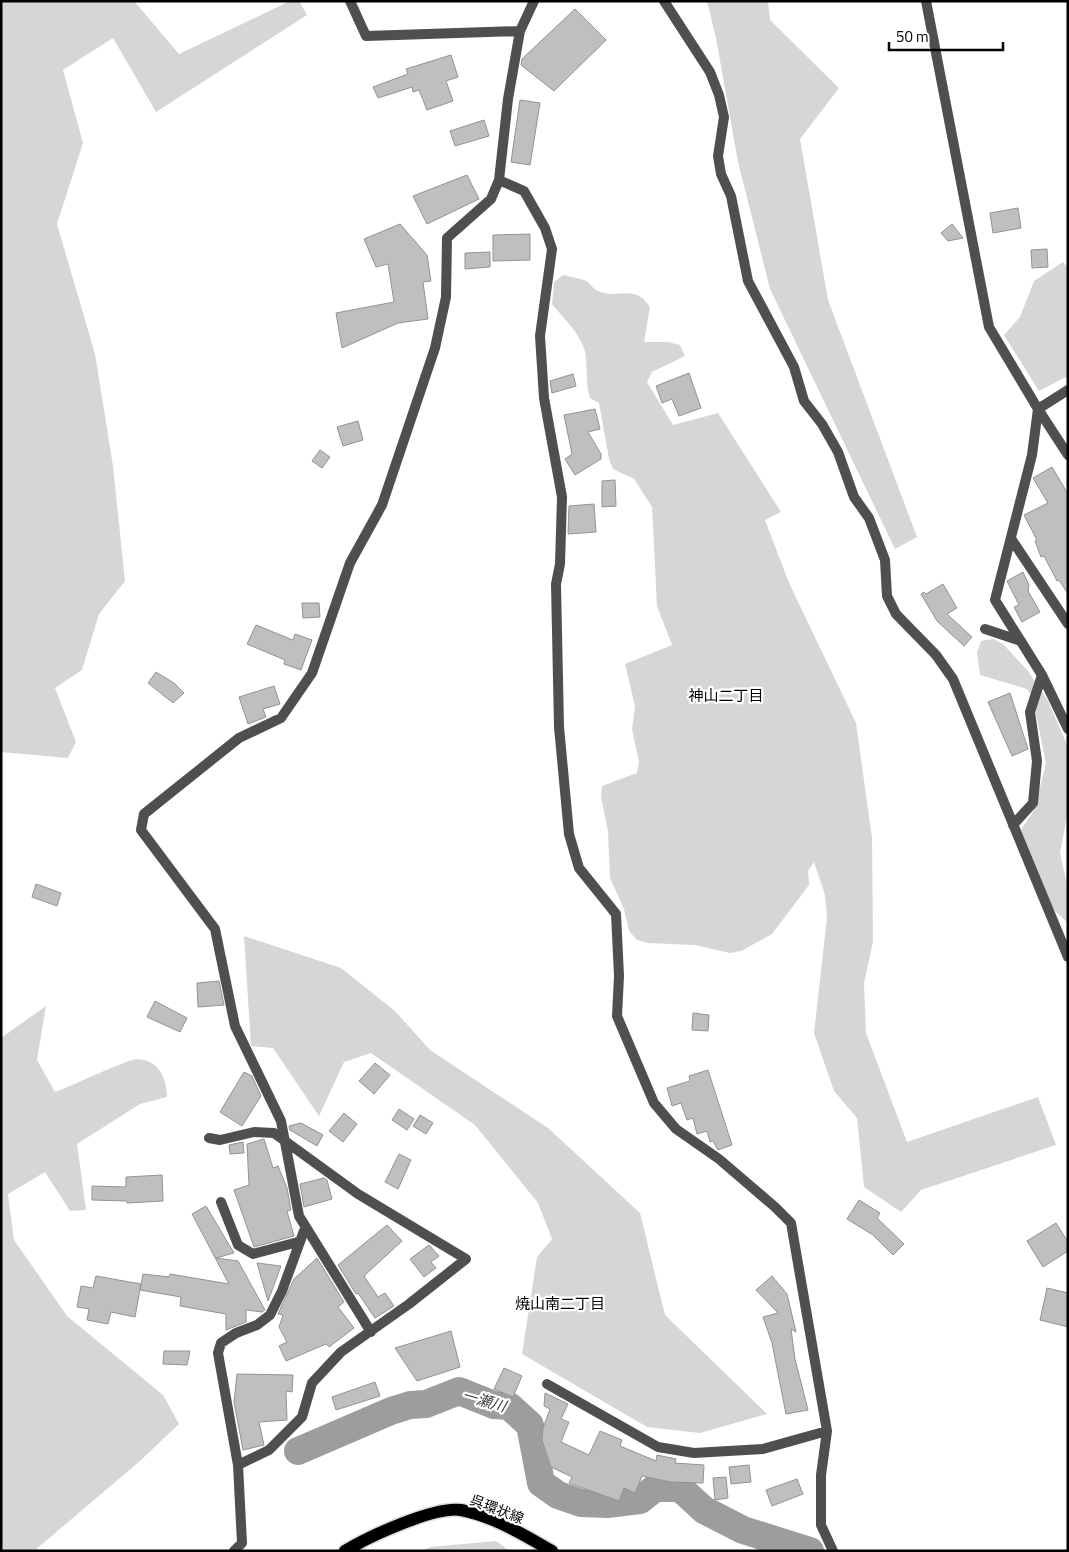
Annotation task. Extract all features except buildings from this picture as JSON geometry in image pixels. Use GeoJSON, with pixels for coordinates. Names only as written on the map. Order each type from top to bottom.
{"type":"FeatureCollection","features":[{"type":"Feature","properties":{"kind":"main road","name":"呉環状線"},"geometry":{"type":"LineString","coordinates":[[345,1551],[420,1516],[459,1510],[486,1518],[512,1529],[551,1550]]}},
{"type":"Feature","properties":{"kind":"street"},"geometry":{"type":"LineString","coordinates":[[350,1],[366,36],[520,31]]}},
{"type":"Feature","properties":{"kind":"street"},"geometry":{"type":"LineString","coordinates":[[371,1332],[299,1216],[282,1121],[235,1026],[215,929],[141,830],[144,814],[239,738],[281,718],[312,673],[350,563],[382,505],[434,348],[446,297],[447,238],[491,200],[499,180],[508,99],[520,31],[534,1]]}},
{"type":"Feature","properties":{"kind":"street"},"geometry":{"type":"LineString","coordinates":[[926,1],[989,327],[1038,410],[1068,455]]}},
{"type":"Feature","properties":{"kind":"street"},"geometry":{"type":"LineString","coordinates":[[665,2],[710,72],[719,95],[724,118],[718,156],[721,174],[731,196],[748,280],[794,367],[804,401],[822,424],[838,452],[854,497],[869,518],[885,560],[887,596],[896,614],[936,655],[953,679],[1068,958]]}},
{"type":"Feature","properties":{"kind":"street"},"geometry":{"type":"LineString","coordinates":[[499,180],[524,191],[545,228],[552,249],[540,336],[544,398],[562,497],[560,564],[556,584],[559,727],[569,834],[579,868],[616,914],[619,976],[617,1016],[654,1103],[676,1129],[719,1160],[775,1207],[791,1224],[827,1430],[821,1475],[821,1525],[833,1551]]}},
{"type":"Feature","properties":{"kind":"street"},"geometry":{"type":"LineString","coordinates":[[1068,390],[1038,410],[1032,455],[1012,540],[995,600],[1042,676],[1068,729]]}},
{"type":"Feature","properties":{"kind":"street"},"geometry":{"type":"LineString","coordinates":[[1012,540],[1068,624]]}},
{"type":"Feature","properties":{"kind":"street"},"geometry":{"type":"LineString","coordinates":[[985,628],[1021,641]]}},
{"type":"Feature","properties":{"kind":"street"},"geometry":{"type":"LineString","coordinates":[[1013,826],[1033,803],[1037,761],[1030,712],[1042,676]]}},
{"type":"Feature","properties":{"kind":"street"},"geometry":{"type":"LineString","coordinates":[[209,1138],[220,1140],[254,1132],[274,1133],[358,1194],[466,1259],[371,1332],[341,1352],[312,1383],[302,1417],[283,1438],[269,1450],[238,1464]]}},
{"type":"Feature","properties":{"kind":"street"},"geometry":{"type":"LineString","coordinates":[[221,1202],[238,1245],[253,1254],[298,1242]]}},
{"type":"Feature","properties":{"kind":"street"},"geometry":{"type":"LineString","coordinates":[[234,1551],[242,1542],[238,1464],[218,1353],[221,1343],[236,1333],[257,1325],[270,1315],[282,1292],[298,1242],[305,1228]]}},
{"type":"Feature","properties":{"kind":"street"},"geometry":{"type":"LineString","coordinates":[[547,1384],[658,1447],[685,1451],[763,1449],[827,1430]]}},
{"type":"Feature","properties":{"kind":"shaded area"},"geometry":{"type":"Polygon","coordinates":[[[1,1],[134,1],[179,54],[290,1],[299,1],[307,15],[156,112],[113,38],[63,70],[83,143],[57,224],[95,354],[113,466],[125,581],[99,614],[82,670],[55,688],[76,742],[68,758],[1,752],[1,1]]]}},
{"type":"Feature","properties":{"kind":"shaded area"},"geometry":{"type":"Polygon","coordinates":[[[707,1],[768,1],[770,20],[839,88],[800,139],[828,300],[917,537],[895,549],[770,289],[738,162],[716,38],[707,1]]]}},
{"type":"Feature","properties":{"kind":"shaded area"},"geometry":{"type":"Polygon","coordinates":[[[1063,262],[1068,268],[1068,376],[1039,391],[1004,335],[1020,317],[1034,281],[1063,262]]]}},
{"type":"Feature","properties":{"kind":"shaded area"},"geometry":{"type":"Polygon","coordinates":[[[563,275],[586,281],[598,291],[613,294],[632,294],[644,300],[650,307],[644,342],[668,342],[680,345],[685,356],[652,372],[647,382],[673,425],[718,413],[781,512],[765,520],[789,583],[856,723],[872,838],[873,942],[864,983],[866,1033],[907,1142],[1038,1097],[1056,1145],[921,1190],[901,1212],[864,1187],[857,1118],[834,1091],[814,1033],[827,917],[825,895],[814,862],[808,871],[809,885],[772,934],[741,951],[730,953],[695,945],[648,943],[637,940],[629,931],[624,909],[610,878],[608,831],[601,797],[602,786],[637,773],[639,762],[632,729],[635,706],[625,664],[672,645],[657,606],[652,507],[634,479],[613,469],[609,459],[599,403],[590,398],[588,392],[586,358],[583,345],[576,333],[552,304],[554,282],[563,275]]]}},
{"type":"Feature","properties":{"kind":"shaded area"},"geometry":{"type":"Polygon","coordinates":[[[993,639],[1003,644],[1028,671],[1048,701],[1068,747],[1068,811],[1060,853],[1068,889],[1068,923],[1054,910],[1021,830],[1034,810],[1046,764],[1033,698],[1027,689],[980,675],[977,653],[981,641],[993,639]]]}},
{"type":"Feature","properties":{"kind":"shaded area"},"geometry":{"type":"Polygon","coordinates":[[[244,936],[341,968],[395,1011],[430,1050],[548,1128],[640,1213],[665,1315],[767,1414],[700,1433],[647,1427],[522,1354],[537,1257],[552,1239],[538,1203],[475,1125],[371,1053],[344,1062],[319,1116],[273,1048],[251,1046],[244,936]]]}},
{"type":"Feature","properties":{"kind":"shaded area"},"geometry":{"type":"Polygon","coordinates":[[[46,1006],[37,1060],[55,1092],[122,1063],[138,1059],[151,1063],[160,1072],[167,1090],[167,1097],[140,1104],[77,1144],[86,1210],[70,1211],[45,1172],[8,1194],[14,1240],[67,1316],[163,1395],[179,1424],[140,1461],[34,1551],[1,1551],[1,1038],[46,1006]]]}},
{"type":"Feature","properties":{"kind":"shaded area"},"geometry":{"type":"Polygon","coordinates":[[[496,1541],[510,1551],[422,1551],[430,1547],[496,1541]]]}},
{"type":"Feature","properties":{"kind":"waterway","name":"一瀬川"},"geometry":{"type":"LineString","coordinates":[[298,1451],[391,1411],[410,1405],[426,1404],[459,1391],[494,1405],[509,1406],[530,1425],[541,1483],[558,1495],[581,1503],[607,1504],[640,1500],[655,1488],[680,1488],[704,1510],[743,1530],[810,1551]]}},
{"type":"Feature","properties":{"kind":"district","name":"神山二丁目"},"geometry":{"type":"Point","coordinates":[726,696]}},
{"type":"Feature","properties":{"kind":"district","name":"焼山南二丁目"},"geometry":{"type":"Point","coordinates":[560,1304]}}]}
